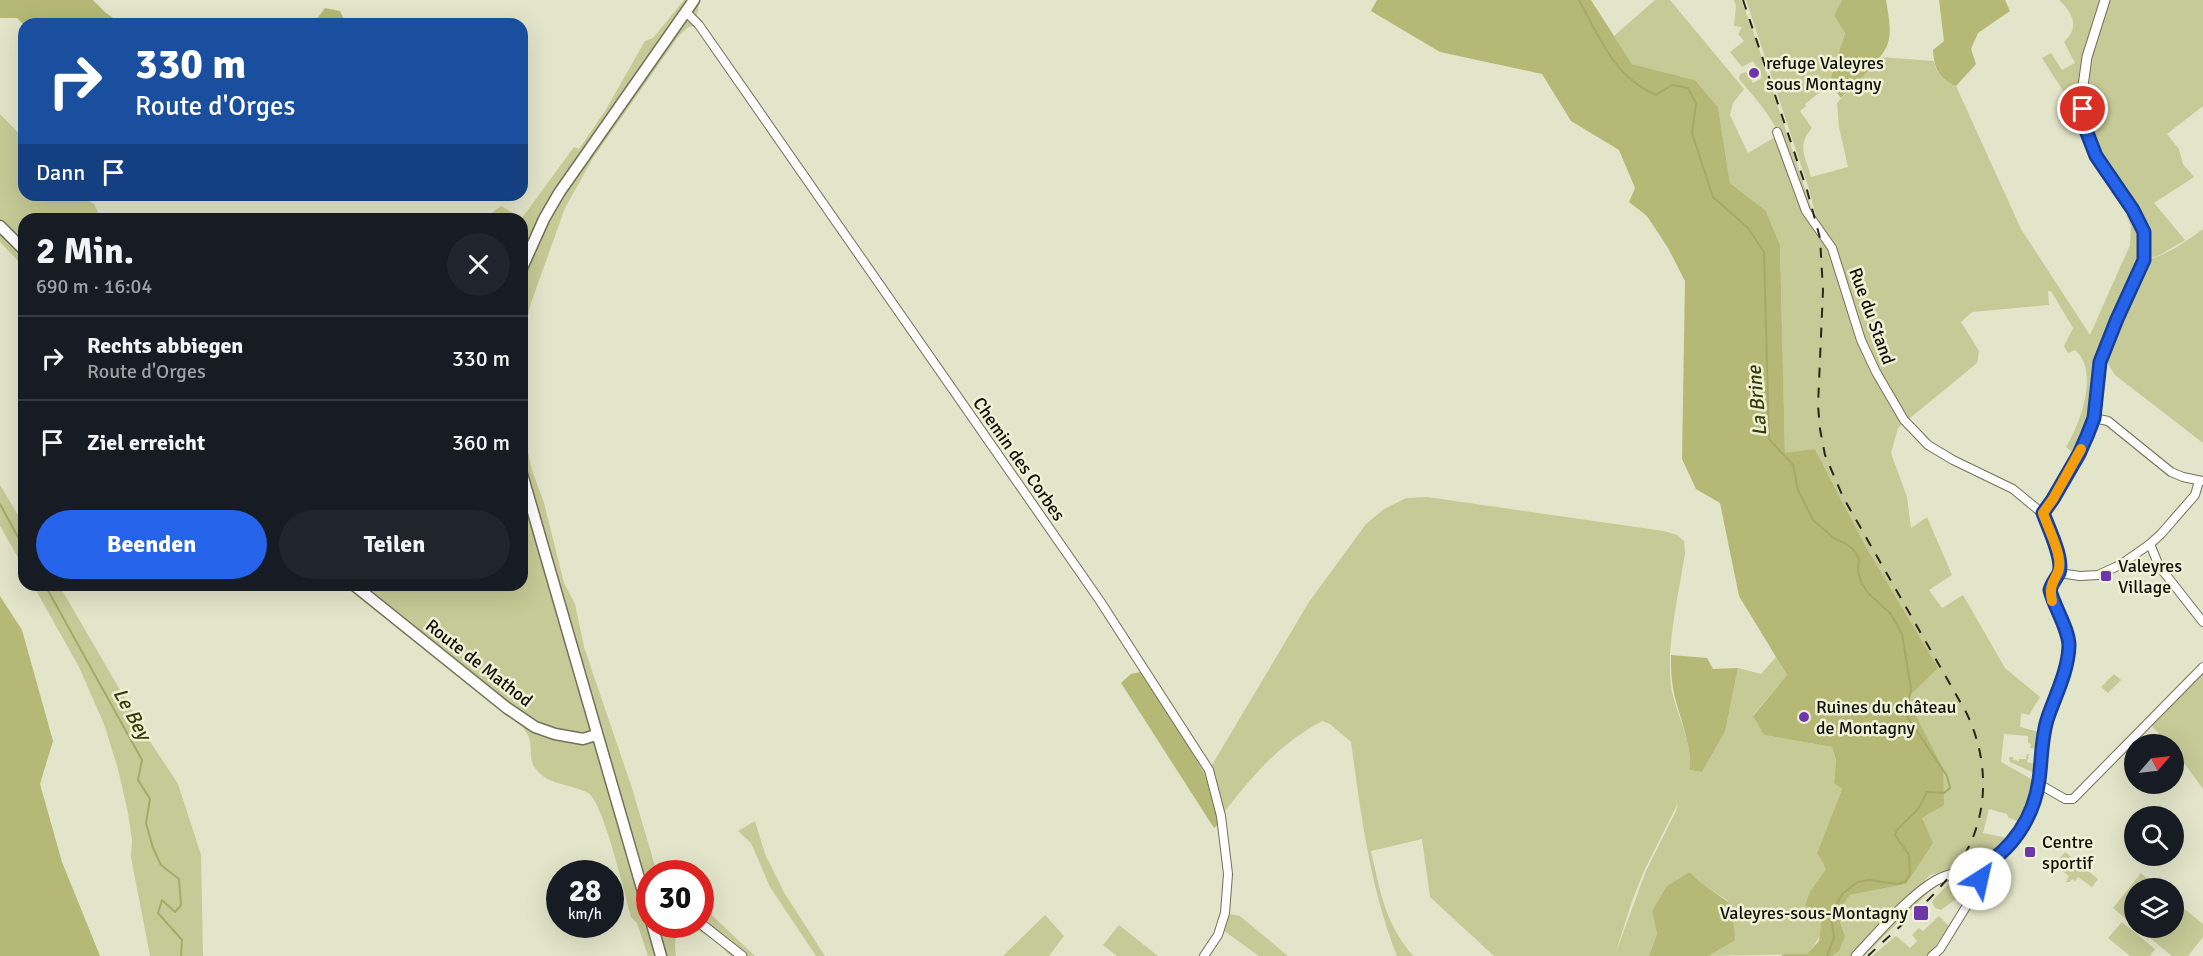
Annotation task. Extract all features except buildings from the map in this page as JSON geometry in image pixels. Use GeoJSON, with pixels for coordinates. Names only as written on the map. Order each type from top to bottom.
{"type":"FeatureCollection","features":[{"type":"Feature","properties":{"kind":"main road"},"geometry":{"type":"LineString","coordinates":[[528,255],[559,193],[694,0]]}},
{"type":"Feature","properties":{"kind":"main road"},"geometry":{"type":"LineString","coordinates":[[0,226],[18,244]]}},
{"type":"Feature","properties":{"kind":"main road"},"geometry":{"type":"LineString","coordinates":[[528,495],[636,871]]}},
{"type":"Feature","properties":{"kind":"main road","name":"Route de Mathod"},"geometry":{"type":"LineString","coordinates":[[361,591],[507,708],[535,727],[555,734],[583,739],[596,735]]}},
{"type":"Feature","properties":{"kind":"main road"},"geometry":{"type":"LineString","coordinates":[[656,938],[661,956]]}},
{"type":"Feature","properties":{"kind":"street"},"geometry":{"type":"LineString","coordinates":[[1856,956],[1925,888],[1942,878],[1979,868],[2001,854],[2030,816],[2039,784],[2043,740],[2048,717],[2061,682],[2069,644],[2050,590],[2052,581],[2059,573],[2060,559],[2043,513],[2079,454],[2094,418],[2100,362],[2144,260],[2144,232],[2133,210],[2096,156],[2084,125],[2082,93],[2087,57],[2105,0]]}},
{"type":"Feature","properties":{"kind":"street","name":"Chemin des Corbes"},"geometry":{"type":"LineString","coordinates":[[686,12],[706,35],[1100,601],[1209,770],[1221,816],[1228,874],[1225,913],[1218,935],[1204,956]]}},
{"type":"Feature","properties":{"kind":"street","name":"Rue du Stand"},"geometry":{"type":"LineString","coordinates":[[1777,132],[1806,211],[1832,248],[1861,340],[1876,372],[1904,420],[1934,450],[2013,489],[2043,513]]}},
{"type":"Feature","properties":{"kind":"street"},"geometry":{"type":"LineString","coordinates":[[2059,573],[2080,576],[2098,575],[2120,565],[2150,544],[2195,495],[2201,481],[2170,472],[2108,421],[2094,418]]}},
{"type":"Feature","properties":{"kind":"street"},"geometry":{"type":"LineString","coordinates":[[2150,544],[2159,566],[2203,622]]}},
{"type":"Feature","properties":{"kind":"street"},"geometry":{"type":"LineString","coordinates":[[2039,784],[2065,799],[2076,797],[2203,667]]}},
{"type":"Feature","properties":{"kind":"street"},"geometry":{"type":"LineString","coordinates":[[1932,956],[1940,949],[1977,889],[1980,879],[1979,868]]}},
{"type":"Feature","properties":{"kind":"street"},"geometry":{"type":"LineString","coordinates":[[714,934],[742,956]]}},
{"type":"Feature","properties":{"kind":"green space"},"geometry":{"type":"Polygon","coordinates":[[[0,0],[93,0],[113,18],[18,19],[0,18],[0,0]]]}},
{"type":"Feature","properties":{"kind":"green space"},"geometry":{"type":"Polygon","coordinates":[[[684,0],[700,0],[697,15],[699,25],[688,27],[678,37],[593,158],[565,208],[528,315],[528,213],[526,213],[574,147],[579,149],[605,111],[645,41],[653,38],[684,0]]]}},
{"type":"Feature","properties":{"kind":"green space"},"geometry":{"type":"Polygon","coordinates":[[[1377,0],[1591,0],[1632,64],[1695,80],[1718,107],[1730,183],[1766,211],[1780,245],[1785,453],[1815,449],[1867,549],[1938,668],[1907,698],[1943,768],[1944,805],[1922,818],[1933,843],[1906,884],[1850,895],[1837,913],[1845,936],[1839,951],[1832,956],[1781,956],[1807,954],[1819,941],[1822,916],[1805,905],[1811,890],[1826,869],[1817,853],[1842,789],[1834,783],[1836,760],[1832,747],[1764,735],[1753,716],[1787,675],[1739,596],[1720,503],[1696,489],[1682,459],[1685,281],[1668,248],[1647,216],[1629,202],[1635,188],[1619,150],[1571,121],[1542,74],[1440,52],[1371,11],[1377,0]]]}},
{"type":"Feature","properties":{"kind":"green space"},"geometry":{"type":"Polygon","coordinates":[[[1655,0],[1670,0],[1744,89],[1733,103],[1730,115],[1748,153],[1777,136],[1797,193],[1819,228],[1809,189],[1746,0],[1842,0],[1834,15],[1845,32],[1830,84],[1805,104],[1806,106],[1800,111],[1812,128],[1803,146],[1811,177],[1848,167],[1839,127],[1837,103],[1880,57],[1934,61],[1941,77],[1956,86],[2021,229],[2090,335],[2130,245],[2131,226],[2126,215],[2132,211],[2143,233],[2144,260],[2168,252],[2203,229],[2203,443],[2115,375],[2103,356],[2099,361],[2092,418],[2077,456],[2066,447],[2082,412],[2087,384],[2086,371],[2082,359],[2075,350],[2068,353],[2064,346],[2073,328],[2051,291],[2048,291],[2049,305],[1972,312],[1961,322],[1979,351],[1977,363],[1898,428],[1891,453],[1907,497],[1911,528],[1927,517],[1952,575],[1929,590],[1942,608],[1963,595],[2005,668],[2040,697],[2029,715],[2021,713],[2020,727],[2043,733],[2041,749],[2030,748],[2028,736],[2004,734],[2001,762],[2035,781],[2028,808],[2022,820],[2017,821],[2008,817],[2007,814],[1989,809],[1983,833],[2008,838],[2002,847],[1979,863],[1930,875],[1855,956],[1832,956],[1845,936],[1837,913],[1850,895],[1906,884],[1922,818],[1943,768],[1907,698],[1867,549],[1815,449],[1785,454],[1780,245],[1766,211],[1730,183],[1718,107],[1695,80],[1632,64],[1614,36],[1655,0]]]}},
{"type":"Feature","properties":{"kind":"green space"},"geometry":{"type":"Polygon","coordinates":[[[1734,0],[1741,0],[1752,28],[1816,222],[1803,201],[1778,132],[1765,111],[1739,79],[1740,74],[1746,72],[1753,83],[1762,78],[1753,61],[1742,67],[1730,52],[1744,41],[1738,34],[1742,27],[1734,26],[1736,6],[1734,0]]]}},
{"type":"Feature","properties":{"kind":"green space"},"geometry":{"type":"Polygon","coordinates":[[[1842,0],[1886,0],[1890,33],[1888,43],[1880,57],[1841,98],[1830,84],[1845,33],[1834,15],[1842,0]]]}},
{"type":"Feature","properties":{"kind":"green space"},"geometry":{"type":"Polygon","coordinates":[[[1939,0],[2005,0],[2010,11],[1978,33],[1971,49],[1976,64],[1956,86],[1941,76],[1934,62],[1933,50],[1944,41],[1939,0]]]}},
{"type":"Feature","properties":{"kind":"green space"},"geometry":{"type":"Polygon","coordinates":[[[2059,0],[2203,0],[2203,106],[2167,134],[2179,149],[2183,164],[2194,177],[2154,203],[2185,240],[2158,256],[2145,259],[2144,232],[2096,155],[2085,125],[2042,58],[2051,53],[2062,70],[2075,63],[2064,42],[2072,31],[2073,20],[2059,0]]]}},
{"type":"Feature","properties":{"kind":"green space"},"geometry":{"type":"Polygon","coordinates":[[[325,8],[340,11],[343,18],[318,18],[325,8]]]}},
{"type":"Feature","properties":{"kind":"green space"},"geometry":{"type":"Polygon","coordinates":[[[0,114],[18,133],[18,201],[89,201],[94,204],[98,213],[18,213],[18,261],[0,242],[0,114]]]}},
{"type":"Feature","properties":{"kind":"green space"},"geometry":{"type":"Polygon","coordinates":[[[501,206],[513,213],[492,213],[501,206]]]}},
{"type":"Feature","properties":{"kind":"green space"},"geometry":{"type":"Polygon","coordinates":[[[528,452],[544,503],[564,583],[575,604],[584,647],[632,788],[653,860],[636,860],[636,922],[631,917],[624,890],[624,860],[616,860],[607,830],[594,800],[588,793],[540,774],[533,765],[528,736],[513,719],[350,591],[528,591],[528,452]]]}},
{"type":"Feature","properties":{"kind":"green space"},"geometry":{"type":"Polygon","coordinates":[[[0,485],[18,515],[18,558],[0,526],[0,485]]]}},
{"type":"Feature","properties":{"kind":"green space"},"geometry":{"type":"Polygon","coordinates":[[[1427,497],[1664,531],[1677,535],[1684,541],[1685,553],[1674,620],[1670,670],[1673,696],[1687,738],[1689,770],[1702,772],[1725,732],[1738,668],[1761,674],[1776,657],[1787,675],[1753,715],[1764,735],[1832,747],[1836,760],[1834,783],[1842,789],[1817,853],[1826,869],[1811,890],[1820,916],[1821,931],[1814,946],[1807,954],[1708,956],[1728,901],[1700,882],[1690,872],[1657,933],[1649,956],[1494,956],[1430,897],[1422,839],[1371,851],[1381,894],[1390,919],[1413,956],[1397,956],[1373,877],[1351,742],[1330,724],[1322,721],[1291,741],[1266,763],[1221,816],[1219,824],[1185,738],[1140,672],[1142,666],[1209,770],[1309,602],[1366,524],[1384,509],[1406,498],[1427,497]],[[1678,803],[1644,871],[1615,955],[1646,871],[1678,803]]]}},
{"type":"Feature","properties":{"kind":"green space"},"geometry":{"type":"Polygon","coordinates":[[[36,591],[62,591],[149,740],[178,784],[201,855],[203,956],[150,956],[131,857],[132,840],[128,813],[118,769],[104,724],[79,667],[36,591]]]}},
{"type":"Feature","properties":{"kind":"green space"},"geometry":{"type":"Polygon","coordinates":[[[0,596],[22,630],[53,741],[40,784],[62,862],[100,956],[0,956],[0,596]]]}},
{"type":"Feature","properties":{"kind":"green space"},"geometry":{"type":"Polygon","coordinates":[[[1671,655],[1707,658],[1713,669],[1738,668],[1725,732],[1702,772],[1689,770],[1689,751],[1672,684],[1671,655]]]}},
{"type":"Feature","properties":{"kind":"green space"},"geometry":{"type":"Polygon","coordinates":[[[2203,668],[2203,789],[2184,763],[2184,734],[2159,734],[2149,723],[2203,668]]]}},
{"type":"Feature","properties":{"kind":"green space"},"geometry":{"type":"Polygon","coordinates":[[[1140,672],[1185,738],[1211,788],[1219,824],[1214,828],[1121,683],[1131,674],[1140,672]]]}},
{"type":"Feature","properties":{"kind":"green space"},"geometry":{"type":"Polygon","coordinates":[[[2114,674],[2121,680],[2108,693],[2101,687],[2114,674]]]}},
{"type":"Feature","properties":{"kind":"green space"},"geometry":{"type":"Polygon","coordinates":[[[2029,754],[2027,762],[2039,765],[2039,775],[2010,762],[2009,757],[2019,761],[2019,759],[2026,759],[2029,754]]]}},
{"type":"Feature","properties":{"kind":"green space"},"geometry":{"type":"Polygon","coordinates":[[[755,821],[765,854],[785,894],[825,956],[816,956],[770,887],[751,843],[738,831],[755,821]]]}},
{"type":"Feature","properties":{"kind":"green space"},"geometry":{"type":"Polygon","coordinates":[[[2065,852],[2098,879],[2092,887],[2078,877],[2075,881],[2072,879],[2066,882],[2069,876],[2054,865],[2065,852]]]}},
{"type":"Feature","properties":{"kind":"green space"},"geometry":{"type":"Polygon","coordinates":[[[1690,872],[1728,902],[1733,919],[1735,940],[1708,956],[1649,956],[1657,933],[1652,911],[1667,886],[1690,872]]]}},
{"type":"Feature","properties":{"kind":"green space"},"geometry":{"type":"Polygon","coordinates":[[[2141,873],[2147,878],[2137,878],[2141,873]]]}},
{"type":"Feature","properties":{"kind":"green space"},"geometry":{"type":"Polygon","coordinates":[[[1969,875],[1975,878],[1974,886],[1941,910],[1935,908],[1932,902],[1954,878],[1969,875]]]}},
{"type":"Feature","properties":{"kind":"green space"},"geometry":{"type":"Polygon","coordinates":[[[1938,883],[1864,956],[1860,956],[1927,890],[1938,883]]]}},
{"type":"Feature","properties":{"kind":"green space"},"geometry":{"type":"Polygon","coordinates":[[[2124,894],[2124,917],[2113,908],[2124,894]]]}},
{"type":"Feature","properties":{"kind":"green space"},"geometry":{"type":"Polygon","coordinates":[[[2184,909],[2203,924],[2203,937],[2188,956],[2172,956],[2150,938],[2184,938],[2184,909]]]}},
{"type":"Feature","properties":{"kind":"green space"},"geometry":{"type":"Polygon","coordinates":[[[1225,913],[1240,916],[1288,956],[1259,956],[1220,928],[1225,913]]]}},
{"type":"Feature","properties":{"kind":"green space"},"geometry":{"type":"Polygon","coordinates":[[[1045,915],[1064,936],[1049,956],[1003,956],[1045,915]]]}},
{"type":"Feature","properties":{"kind":"green space"},"geometry":{"type":"Polygon","coordinates":[[[1939,916],[1949,926],[1926,956],[1872,956],[1896,936],[1910,948],[1917,941],[1912,935],[1919,928],[1923,931],[1939,916]]]}},
{"type":"Feature","properties":{"kind":"green space"},"geometry":{"type":"Polygon","coordinates":[[[714,917],[755,956],[731,956],[710,938],[714,938],[714,917]]]}},
{"type":"Feature","properties":{"kind":"green space"},"geometry":{"type":"Polygon","coordinates":[[[2122,922],[2124,938],[2142,938],[2155,949],[2150,956],[2130,956],[2108,938],[2122,922]]]}},
{"type":"Feature","properties":{"kind":"green space"},"geometry":{"type":"Polygon","coordinates":[[[1119,925],[1158,956],[1117,956],[1103,945],[1119,925]]]}},
{"type":"Feature","properties":{"kind":"green space"},"geometry":{"type":"Polygon","coordinates":[[[642,938],[676,938],[676,956],[648,956],[642,938]]]}},
{"type":"Feature","properties":{"kind":"waterway","name":"La Brine"},"geometry":{"type":"LineString","coordinates":[[1579,0],[1601,42],[1629,78],[1656,95],[1672,85],[1688,88],[1696,103],[1692,133],[1713,197],[1748,228],[1764,252],[1769,439],[1793,465],[1798,490],[1813,520],[1835,539],[1854,550],[1859,559],[1858,571],[1862,584],[1869,594],[1891,614],[1902,634],[1911,689],[1906,715],[1947,776],[1950,788],[1944,793],[1927,792],[1918,809],[1897,830],[1895,835],[1909,855],[1910,874],[1906,881],[1898,884],[1869,880],[1858,882],[1842,894],[1831,916],[1834,938],[1827,956]]}},
{"type":"Feature","properties":{"kind":"waterway","name":"Le Bey"},"geometry":{"type":"LineString","coordinates":[[0,504],[18,537]]}},
{"type":"Feature","properties":{"kind":"waterway","name":"Le Bey"},"geometry":{"type":"LineString","coordinates":[[48,591],[142,760],[138,780],[150,799],[146,823],[153,848],[161,865],[179,879],[181,905],[175,912],[162,900],[158,913],[182,940],[181,956]]}},
{"type":"Feature","properties":{"kind":"railway"},"geometry":{"type":"LineString","coordinates":[[1743,0],[1807,190],[1820,238],[1823,290],[1818,405],[1825,455],[1843,497],[1966,712],[1974,731],[1982,770],[1983,790],[1976,829],[1958,865],[1927,901],[1868,956]]}},
{"type":"Feature","properties":{"kind":"slow traffic"},"geometry":{"type":"LineString","coordinates":[[2052,601],[2050,590],[2052,581],[2059,573],[2060,559],[2043,513],[2081,449]]}},
{"type":"Feature","properties":{"kind":"place","name":"refuge Valeyres sous Montagny"},"geometry":{"type":"Point","coordinates":[1754,73]}},
{"type":"Feature","properties":{"kind":"place","name":"Valeyres Village"},"geometry":{"type":"Point","coordinates":[2106,576]}},
{"type":"Feature","properties":{"kind":"place","name":"Ruines du château de Montagny"},"geometry":{"type":"Point","coordinates":[1804,717]}},
{"type":"Feature","properties":{"kind":"place","name":"Centre sportif"},"geometry":{"type":"Point","coordinates":[2030,852]}},
{"type":"Feature","properties":{"kind":"place","name":"Valeyres-sous-Montagny"},"geometry":{"type":"Point","coordinates":[1921,913]}},
{"type":"Feature","properties":{"kind":"route"},"geometry":{"type":"LineString","coordinates":[[1980,879],[1979,868],[2001,854],[2030,816],[2039,784],[2043,740],[2048,717],[2056,700],[2067,661],[2069,644],[2050,590],[2052,581],[2059,573],[2060,559],[2043,513],[2079,454],[2087,436],[2094,418],[2100,362],[2144,260],[2144,232],[2133,210],[2096,156],[2084,125],[2083,109]]}}]}
